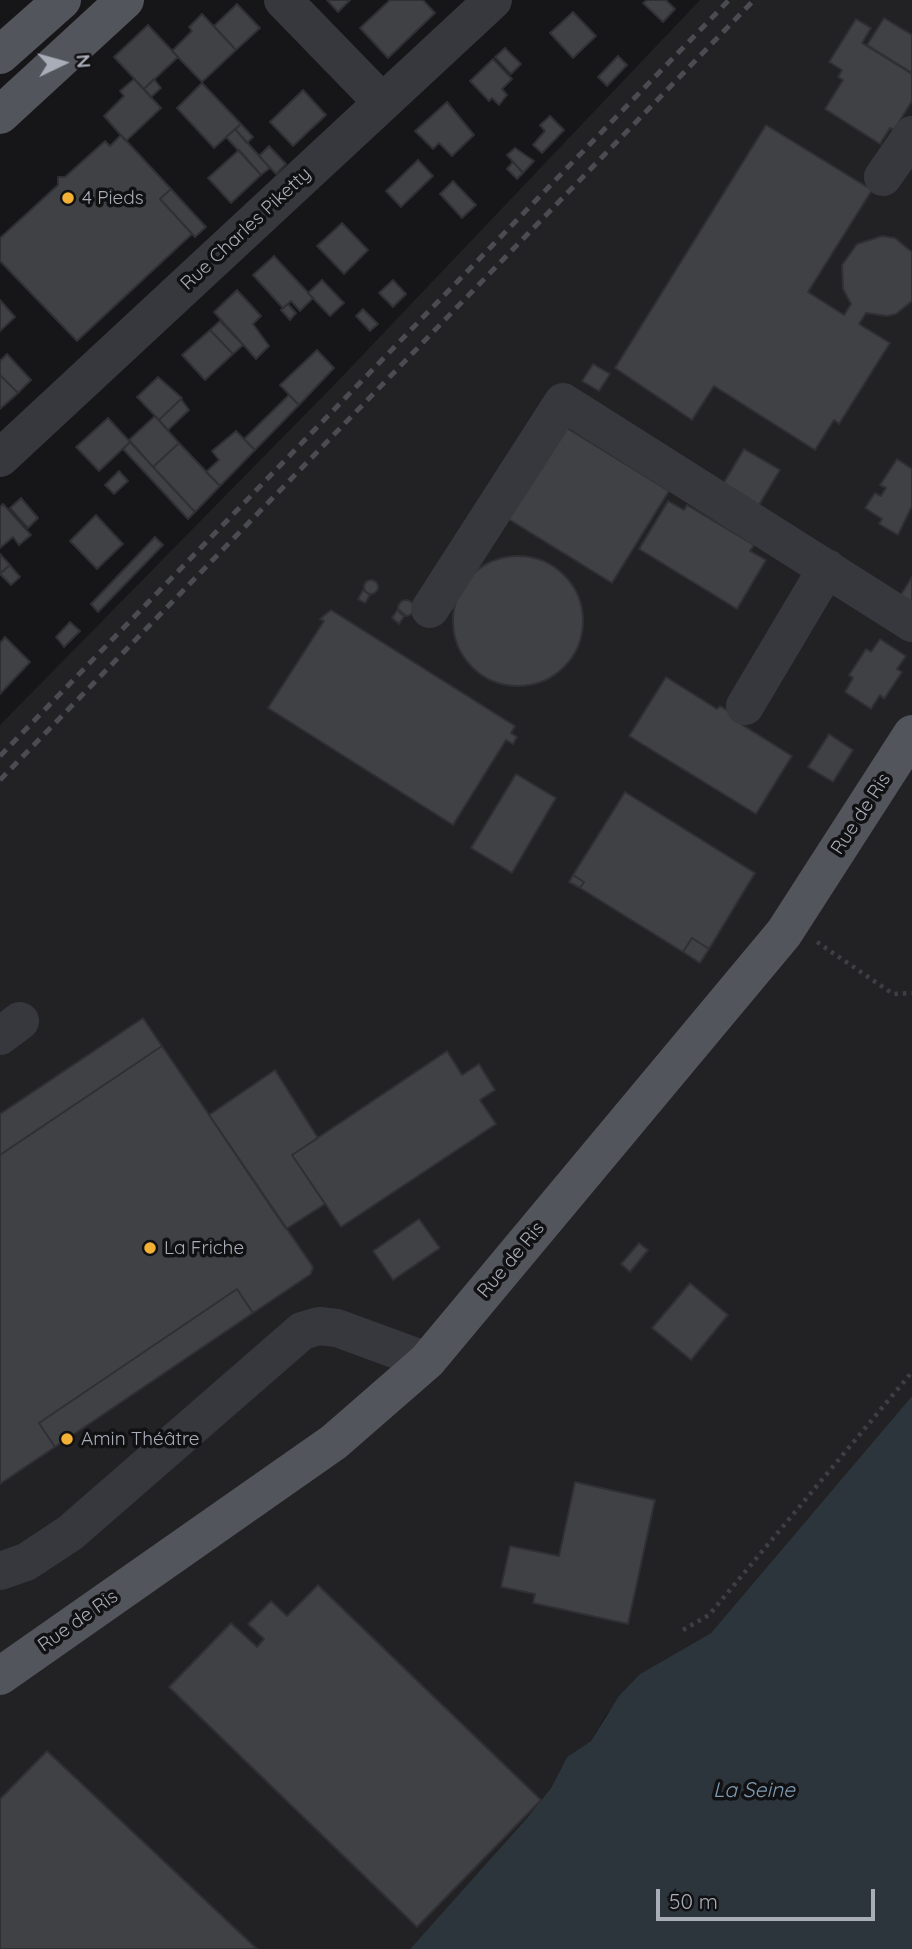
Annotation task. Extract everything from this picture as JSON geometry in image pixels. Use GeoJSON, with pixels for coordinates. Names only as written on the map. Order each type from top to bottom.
{"type":"FeatureCollection","features":[{"type":"Feature","properties":{"kind":"main road"},"geometry":{"type":"LineString","coordinates":[[0,55],[62,0]]}},
{"type":"Feature","properties":{"kind":"main road"},"geometry":{"type":"LineString","coordinates":[[0,115],[125,0]]}},
{"type":"Feature","properties":{"kind":"main road","name":"Rue de Ris"},"geometry":{"type":"LineString","coordinates":[[0,1676],[334,1442],[427,1361],[789,926],[912,734]]}},
{"type":"Feature","properties":{"kind":"street"},"geometry":{"type":"LineString","coordinates":[[283,0],[382,102]]}},
{"type":"Feature","properties":{"kind":"street","name":"Rue Charles Piketty"},"geometry":{"type":"LineString","coordinates":[[0,458],[493,0]]}},
{"type":"Feature","properties":{"kind":"street"},"geometry":{"type":"LineString","coordinates":[[883,177],[912,135]]}},
{"type":"Feature","properties":{"kind":"street"},"geometry":{"type":"LineString","coordinates":[[430,609],[563,402],[912,623]]}},
{"type":"Feature","properties":{"kind":"street"},"geometry":{"type":"LineString","coordinates":[[746,706],[827,568]]}},
{"type":"Feature","properties":{"kind":"street"},"geometry":{"type":"LineString","coordinates":[[0,1571],[26,1562],[70,1533],[302,1331],[319,1326],[337,1328],[427,1361]]}},
{"type":"Feature","properties":{"kind":"path"},"geometry":{"type":"LineString","coordinates":[[789,926],[837,954],[893,994],[912,993]]}},
{"type":"Feature","properties":{"kind":"path"},"geometry":{"type":"LineString","coordinates":[[683,1630],[709,1615],[912,1372]]}},
{"type":"Feature","properties":{"kind":"shaded area"},"geometry":{"type":"Polygon","coordinates":[[[700,0],[912,0],[912,1396],[711,1633],[640,1674],[606,1715],[591,1741],[567,1757],[551,1788],[527,1818],[410,1949],[0,1949],[0,725],[336,383],[700,0]]]}},
{"type":"Feature","properties":{"kind":"water","name":"La Seine"},"geometry":{"type":"Polygon","coordinates":[[[912,1396],[912,1949],[410,1949],[527,1818],[551,1788],[567,1757],[591,1741],[619,1696],[640,1674],[711,1633],[912,1396]]]}},
{"type":"Feature","properties":{"kind":"building"},"geometry":{"type":"Polygon","coordinates":[[[327,0],[350,0],[338,12],[327,0]]]}},
{"type":"Feature","properties":{"kind":"building"},"geometry":{"type":"Polygon","coordinates":[[[390,0],[423,0],[435,13],[388,58],[360,28],[390,0]]]}},
{"type":"Feature","properties":{"kind":"building"},"geometry":{"type":"Polygon","coordinates":[[[647,0],[666,0],[675,9],[663,22],[643,3],[647,0]]]}},
{"type":"Feature","properties":{"kind":"building"},"geometry":{"type":"Polygon","coordinates":[[[237,4],[260,28],[236,50],[214,26],[237,4]]]}},
{"type":"Feature","properties":{"kind":"building"},"geometry":{"type":"Polygon","coordinates":[[[573,12],[596,36],[573,58],[550,33],[573,12]]]}},
{"type":"Feature","properties":{"kind":"building"},"geometry":{"type":"Polygon","coordinates":[[[202,14],[236,50],[202,82],[172,51],[192,31],[189,27],[202,14]]]}},
{"type":"Feature","properties":{"kind":"building"},"geometry":{"type":"Polygon","coordinates":[[[884,18],[912,35],[912,73],[867,45],[884,18]]]}},
{"type":"Feature","properties":{"kind":"building"},"geometry":{"type":"Polygon","coordinates":[[[856,19],[871,28],[862,43],[912,74],[912,101],[894,130],[890,128],[880,144],[825,109],[843,80],[838,77],[842,70],[829,62],[856,19]]]}},
{"type":"Feature","properties":{"kind":"building"},"geometry":{"type":"Polygon","coordinates":[[[148,25],[178,57],[144,89],[114,57],[148,25]]]}},
{"type":"Feature","properties":{"kind":"building"},"geometry":{"type":"Polygon","coordinates":[[[505,48],[521,64],[511,74],[495,57],[505,48]]]}},
{"type":"Feature","properties":{"kind":"building"},"geometry":{"type":"Polygon","coordinates":[[[618,56],[627,65],[607,86],[598,77],[618,56]]]}},
{"type":"Feature","properties":{"kind":"building"},"geometry":{"type":"Polygon","coordinates":[[[493,59],[512,79],[502,89],[507,95],[499,105],[492,98],[489,101],[470,81],[493,59]]]}},
{"type":"Feature","properties":{"kind":"building"},"geometry":{"type":"Polygon","coordinates":[[[134,79],[161,108],[126,141],[104,116],[124,96],[120,91],[134,79]]]}},
{"type":"Feature","properties":{"kind":"building"},"geometry":{"type":"Polygon","coordinates":[[[154,79],[161,88],[151,97],[144,89],[154,79]]]}},
{"type":"Feature","properties":{"kind":"building"},"geometry":{"type":"Polygon","coordinates":[[[202,83],[241,124],[214,148],[177,108],[202,83]]]}},
{"type":"Feature","properties":{"kind":"building"},"geometry":{"type":"Polygon","coordinates":[[[303,90],[326,115],[293,146],[270,122],[303,90]]]}},
{"type":"Feature","properties":{"kind":"building"},"geometry":{"type":"Polygon","coordinates":[[[447,102],[474,135],[452,156],[439,143],[433,149],[415,131],[447,102]]]}},
{"type":"Feature","properties":{"kind":"building"},"geometry":{"type":"Polygon","coordinates":[[[550,116],[564,130],[542,153],[533,145],[545,131],[540,125],[550,116]]]}},
{"type":"Feature","properties":{"kind":"building"},"geometry":{"type":"Polygon","coordinates":[[[241,124],[253,137],[247,143],[235,129],[241,124]]]}},
{"type":"Feature","properties":{"kind":"building"},"geometry":{"type":"Polygon","coordinates":[[[766,125],[872,190],[808,292],[844,315],[851,304],[843,289],[842,265],[857,244],[882,236],[895,238],[912,252],[912,301],[896,314],[887,316],[866,313],[859,324],[890,343],[839,424],[834,420],[815,450],[714,386],[692,420],[615,368],[766,125]]]}},
{"type":"Feature","properties":{"kind":"building"},"geometry":{"type":"Polygon","coordinates":[[[235,129],[270,168],[261,175],[226,137],[235,129]]]}},
{"type":"Feature","properties":{"kind":"building"},"geometry":{"type":"Polygon","coordinates":[[[121,135],[171,189],[160,199],[192,234],[77,341],[0,261],[0,238],[58,185],[58,177],[65,177],[105,141],[110,146],[121,135]]]}},
{"type":"Feature","properties":{"kind":"building"},"geometry":{"type":"Polygon","coordinates":[[[269,146],[286,164],[276,174],[259,156],[269,146]]]}},
{"type":"Feature","properties":{"kind":"building"},"geometry":{"type":"Polygon","coordinates":[[[515,148],[534,161],[523,173],[507,155],[515,148]]]}},
{"type":"Feature","properties":{"kind":"building"},"geometry":{"type":"Polygon","coordinates":[[[239,150],[261,175],[231,203],[208,178],[239,150]]]}},
{"type":"Feature","properties":{"kind":"building"},"geometry":{"type":"Polygon","coordinates":[[[418,160],[433,176],[401,207],[386,191],[418,160]]]}},
{"type":"Feature","properties":{"kind":"building"},"geometry":{"type":"Polygon","coordinates":[[[513,162],[523,173],[517,179],[507,169],[513,162]]]}},
{"type":"Feature","properties":{"kind":"building"},"geometry":{"type":"Polygon","coordinates":[[[453,181],[476,205],[462,218],[440,194],[453,181]]]}},
{"type":"Feature","properties":{"kind":"building"},"geometry":{"type":"Polygon","coordinates":[[[171,189],[206,227],[195,237],[160,199],[171,189]]]}},
{"type":"Feature","properties":{"kind":"building"},"geometry":{"type":"Polygon","coordinates":[[[342,223],[368,250],[344,274],[317,246],[342,223]]]}},
{"type":"Feature","properties":{"kind":"building"},"geometry":{"type":"Polygon","coordinates":[[[274,256],[313,298],[300,311],[291,301],[283,308],[253,275],[274,256]]]}},
{"type":"Feature","properties":{"kind":"building"},"geometry":{"type":"Polygon","coordinates":[[[322,280],[344,303],[330,316],[308,293],[322,280]]]}},
{"type":"Feature","properties":{"kind":"building"},"geometry":{"type":"Polygon","coordinates":[[[393,280],[406,294],[393,307],[379,293],[393,280]]]}},
{"type":"Feature","properties":{"kind":"building"},"geometry":{"type":"Polygon","coordinates":[[[237,290],[261,316],[253,324],[269,346],[256,359],[214,312],[237,290]]]}},
{"type":"Feature","properties":{"kind":"building"},"geometry":{"type":"Polygon","coordinates":[[[0,300],[15,317],[0,331],[0,300]]]}},
{"type":"Feature","properties":{"kind":"building"},"geometry":{"type":"Polygon","coordinates":[[[288,304],[296,313],[290,320],[281,310],[288,304]]]}},
{"type":"Feature","properties":{"kind":"building"},"geometry":{"type":"Polygon","coordinates":[[[363,309],[378,324],[370,331],[356,316],[363,309]]]}},
{"type":"Feature","properties":{"kind":"building"},"geometry":{"type":"Polygon","coordinates":[[[220,321],[243,345],[233,354],[210,330],[220,321]]]}},
{"type":"Feature","properties":{"kind":"building"},"geometry":{"type":"Polygon","coordinates":[[[210,330],[233,354],[205,380],[182,355],[210,330]]]}},
{"type":"Feature","properties":{"kind":"building"},"geometry":{"type":"Polygon","coordinates":[[[317,350],[334,368],[299,405],[280,385],[317,350]]]}},
{"type":"Feature","properties":{"kind":"building"},"geometry":{"type":"Polygon","coordinates":[[[7,354],[31,380],[18,393],[0,375],[0,361],[7,354]]]}},
{"type":"Feature","properties":{"kind":"building"},"geometry":{"type":"Polygon","coordinates":[[[593,364],[610,374],[599,391],[582,381],[593,364]]]}},
{"type":"Feature","properties":{"kind":"building"},"geometry":{"type":"Polygon","coordinates":[[[0,375],[18,393],[0,409],[0,375]]]}},
{"type":"Feature","properties":{"kind":"building"},"geometry":{"type":"Polygon","coordinates":[[[158,377],[182,398],[159,420],[137,397],[158,377]]]}},
{"type":"Feature","properties":{"kind":"building"},"geometry":{"type":"Polygon","coordinates":[[[289,395],[299,405],[255,450],[244,439],[289,395]]]}},
{"type":"Feature","properties":{"kind":"building"},"geometry":{"type":"Polygon","coordinates":[[[181,399],[189,410],[168,430],[159,420],[181,399]]]}},
{"type":"Feature","properties":{"kind":"building"},"geometry":{"type":"Polygon","coordinates":[[[155,416],[179,443],[153,467],[129,440],[155,416]]]}},
{"type":"Feature","properties":{"kind":"building"},"geometry":{"type":"Polygon","coordinates":[[[108,418],[130,442],[99,471],[76,447],[108,418]]]}},
{"type":"Feature","properties":{"kind":"building"},"geometry":{"type":"Polygon","coordinates":[[[562,425],[669,491],[612,583],[505,517],[562,425]]]}},
{"type":"Feature","properties":{"kind":"building"},"geometry":{"type":"Polygon","coordinates":[[[236,431],[255,450],[220,486],[206,472],[219,460],[212,451],[236,431]]]}},
{"type":"Feature","properties":{"kind":"building"},"geometry":{"type":"Polygon","coordinates":[[[130,442],[195,512],[188,519],[123,449],[130,442]]]}},
{"type":"Feature","properties":{"kind":"building"},"geometry":{"type":"Polygon","coordinates":[[[179,443],[220,486],[195,512],[153,467],[179,443]]]}},
{"type":"Feature","properties":{"kind":"building"},"geometry":{"type":"Polygon","coordinates":[[[744,449],[780,470],[759,505],[723,484],[744,449]]]}},
{"type":"Feature","properties":{"kind":"building"},"geometry":{"type":"Polygon","coordinates":[[[897,459],[912,469],[912,506],[898,535],[879,524],[882,519],[865,508],[875,493],[881,496],[886,488],[880,485],[897,459]]]}},
{"type":"Feature","properties":{"kind":"building"},"geometry":{"type":"Polygon","coordinates":[[[119,471],[128,481],[114,494],[105,485],[119,471]]]}},
{"type":"Feature","properties":{"kind":"building"},"geometry":{"type":"Polygon","coordinates":[[[21,498],[38,518],[28,528],[10,508],[21,498]]]}},
{"type":"Feature","properties":{"kind":"building"},"geometry":{"type":"Polygon","coordinates":[[[668,501],[684,510],[687,505],[754,545],[750,551],[766,560],[737,609],[639,549],[668,501]]]}},
{"type":"Feature","properties":{"kind":"building"},"geometry":{"type":"Polygon","coordinates":[[[3,504],[31,535],[19,545],[13,537],[0,548],[0,507],[3,504]]]}},
{"type":"Feature","properties":{"kind":"building"},"geometry":{"type":"Polygon","coordinates":[[[96,515],[123,544],[97,569],[70,541],[96,515]]]}},
{"type":"Feature","properties":{"kind":"building"},"geometry":{"type":"Polygon","coordinates":[[[155,537],[163,545],[98,612],[91,604],[155,537]]]}},
{"type":"Feature","properties":{"kind":"building"},"geometry":{"type":"Polygon","coordinates":[[[0,554],[10,565],[0,573],[0,554]]]}},
{"type":"Feature","properties":{"kind":"building"},"geometry":{"type":"Polygon","coordinates":[[[518,556],[543,561],[564,575],[578,596],[583,621],[578,646],[564,667],[543,681],[518,686],[493,681],[472,667],[458,646],[453,621],[458,596],[472,575],[493,561],[518,556]]]}},
{"type":"Feature","properties":{"kind":"building"},"geometry":{"type":"Polygon","coordinates":[[[10,565],[20,577],[11,585],[0,574],[10,565]]]}},
{"type":"Feature","properties":{"kind":"building"},"geometry":{"type":"Polygon","coordinates":[[[912,577],[912,603],[900,596],[912,577]]]}},
{"type":"Feature","properties":{"kind":"building"},"geometry":{"type":"Polygon","coordinates":[[[368,580],[374,580],[378,587],[374,594],[368,594],[364,590],[364,584],[368,580]]]}},
{"type":"Feature","properties":{"kind":"building"},"geometry":{"type":"Polygon","coordinates":[[[363,590],[370,595],[365,603],[358,599],[363,590]]]}},
{"type":"Feature","properties":{"kind":"building"},"geometry":{"type":"Polygon","coordinates":[[[406,600],[414,608],[406,616],[398,608],[406,600]]]}},
{"type":"Feature","properties":{"kind":"building"},"geometry":{"type":"Polygon","coordinates":[[[398,609],[405,615],[399,624],[392,618],[398,609]]]}},
{"type":"Feature","properties":{"kind":"building"},"geometry":{"type":"Polygon","coordinates":[[[331,610],[515,726],[511,733],[517,737],[513,744],[506,740],[453,825],[268,708],[324,621],[320,619],[331,610]]]}},
{"type":"Feature","properties":{"kind":"building"},"geometry":{"type":"Polygon","coordinates":[[[70,622],[80,631],[64,647],[56,637],[70,622]]]}},
{"type":"Feature","properties":{"kind":"building"},"geometry":{"type":"Polygon","coordinates":[[[5,637],[30,662],[0,694],[0,643],[5,637]]]}},
{"type":"Feature","properties":{"kind":"building"},"geometry":{"type":"Polygon","coordinates":[[[880,639],[906,656],[897,669],[902,672],[884,699],[880,695],[871,709],[845,692],[853,678],[849,675],[866,649],[871,652],[880,639]]]}},
{"type":"Feature","properties":{"kind":"building"},"geometry":{"type":"Polygon","coordinates":[[[666,677],[717,709],[720,706],[743,720],[741,724],[792,756],[756,814],[629,736],[666,677]]]}},
{"type":"Feature","properties":{"kind":"building"},"geometry":{"type":"Polygon","coordinates":[[[829,734],[853,750],[833,782],[808,767],[829,734]]]}},
{"type":"Feature","properties":{"kind":"building"},"geometry":{"type":"Polygon","coordinates":[[[516,774],[556,798],[512,873],[471,848],[516,774]]]}},
{"type":"Feature","properties":{"kind":"building"},"geometry":{"type":"Polygon","coordinates":[[[625,792],[755,873],[709,949],[692,938],[683,952],[580,888],[584,882],[573,875],[625,792]]]}},
{"type":"Feature","properties":{"kind":"building"},"geometry":{"type":"Polygon","coordinates":[[[573,875],[584,882],[580,888],[569,882],[573,875]]]}},
{"type":"Feature","properties":{"kind":"building"},"geometry":{"type":"Polygon","coordinates":[[[692,938],[709,949],[700,963],[683,952],[692,938]]]}},
{"type":"Feature","properties":{"kind":"building"},"geometry":{"type":"Polygon","coordinates":[[[143,1018],[162,1046],[0,1155],[0,1114],[143,1018]]]}},
{"type":"Feature","properties":{"kind":"building","name":"La Friche"},"geometry":{"type":"Polygon","coordinates":[[[162,1046],[313,1267],[311,1274],[253,1313],[237,1289],[39,1423],[55,1447],[0,1484],[0,1155],[162,1046]]]}},
{"type":"Feature","properties":{"kind":"building"},"geometry":{"type":"Polygon","coordinates":[[[447,1051],[462,1075],[479,1064],[495,1090],[480,1100],[496,1124],[341,1227],[292,1155],[447,1051]]]}},
{"type":"Feature","properties":{"kind":"building"},"geometry":{"type":"Polygon","coordinates":[[[275,1070],[318,1138],[292,1155],[325,1204],[286,1229],[209,1115],[275,1070]]]}},
{"type":"Feature","properties":{"kind":"building"},"geometry":{"type":"Polygon","coordinates":[[[419,1219],[440,1248],[393,1280],[373,1251],[419,1219]]]}},
{"type":"Feature","properties":{"kind":"building"},"geometry":{"type":"Polygon","coordinates":[[[639,1243],[648,1250],[630,1272],[621,1264],[639,1243]]]}},
{"type":"Feature","properties":{"kind":"building"},"geometry":{"type":"Polygon","coordinates":[[[690,1283],[728,1315],[691,1360],[652,1328],[690,1283]]]}},
{"type":"Feature","properties":{"kind":"building"},"geometry":{"type":"Polygon","coordinates":[[[237,1289],[253,1313],[55,1447],[39,1423],[237,1289]]]}},
{"type":"Feature","properties":{"kind":"building"},"geometry":{"type":"Polygon","coordinates":[[[575,1482],[655,1500],[628,1624],[533,1603],[535,1594],[501,1587],[510,1546],[559,1556],[575,1482]]]}},
{"type":"Feature","properties":{"kind":"building"},"geometry":{"type":"Polygon","coordinates":[[[318,1585],[541,1800],[417,1927],[169,1687],[231,1623],[257,1647],[264,1639],[248,1624],[271,1601],[287,1616],[318,1585]]]}},
{"type":"Feature","properties":{"kind":"building"},"geometry":{"type":"Polygon","coordinates":[[[47,1751],[257,1949],[0,1949],[0,1799],[47,1751]]]}},
{"type":"Feature","properties":{"kind":"railway"},"geometry":{"type":"LineString","coordinates":[[0,756],[729,0]]}},
{"type":"Feature","properties":{"kind":"railway"},"geometry":{"type":"LineString","coordinates":[[0,780],[754,0]]}},
{"type":"Feature","properties":{"kind":"place","name":"4 Pieds"},"geometry":{"type":"Point","coordinates":[68,198]}},
{"type":"Feature","properties":{"kind":"place","name":"La Friche"},"geometry":{"type":"Point","coordinates":[150,1248]}},
{"type":"Feature","properties":{"kind":"place","name":"Amin Théâtre"},"geometry":{"type":"Point","coordinates":[67,1439]}}]}
